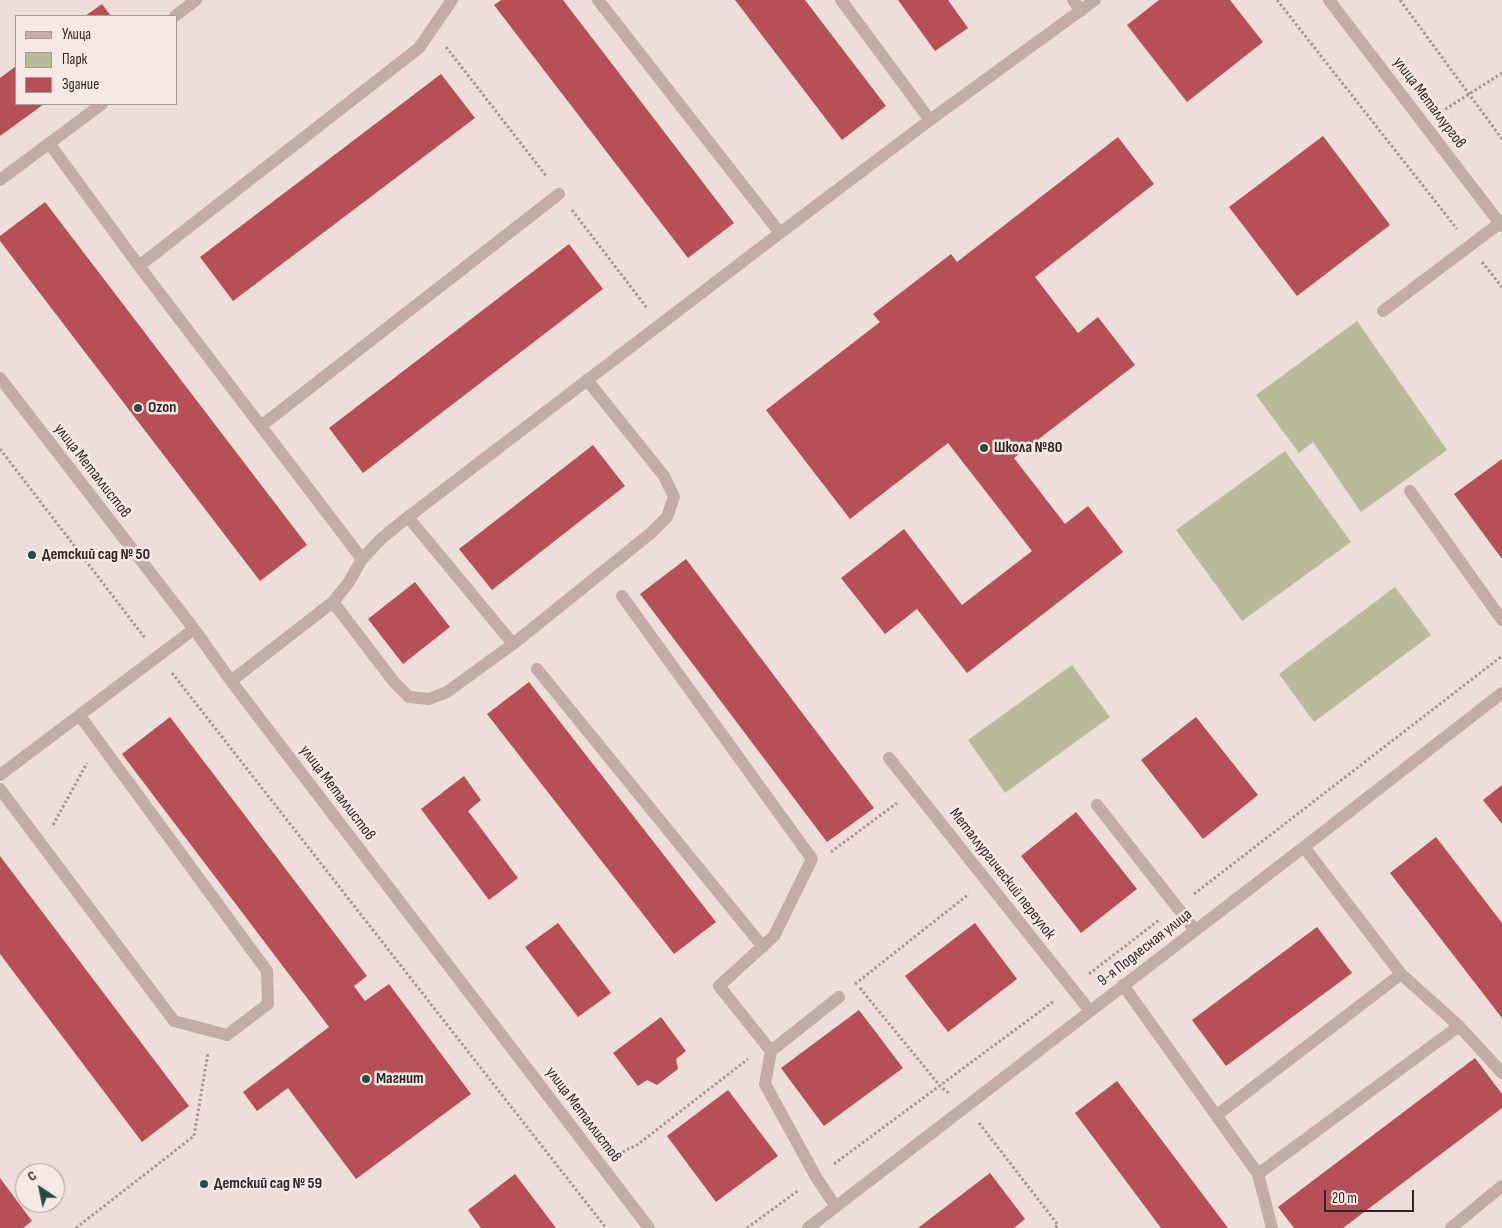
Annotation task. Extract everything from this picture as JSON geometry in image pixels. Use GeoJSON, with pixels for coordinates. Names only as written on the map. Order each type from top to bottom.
{"type":"FeatureCollection","features":[{"type":"Feature","properties":{"kind":"street"},"geometry":{"type":"LineString","coordinates":[[176,15],[196,0]]}},
{"type":"Feature","properties":{"kind":"street"},"geometry":{"type":"LineString","coordinates":[[139,266],[419,48],[452,0]]}},
{"type":"Feature","properties":{"kind":"street"},"geometry":{"type":"LineString","coordinates":[[598,0],[780,233]]}},
{"type":"Feature","properties":{"kind":"street"},"geometry":{"type":"LineString","coordinates":[[841,0],[930,120]]}},
{"type":"Feature","properties":{"kind":"street"},"geometry":{"type":"LineString","coordinates":[[1073,0],[1081,11]]}},
{"type":"Feature","properties":{"kind":"street"},"geometry":{"type":"LineString","coordinates":[[231,681],[332,602],[349,582],[362,559],[382,538],[408,517],[930,120],[1095,0]]}},
{"type":"Feature","properties":{"kind":"street","name":"улица Металлургов"},"geometry":{"type":"LineString","coordinates":[[1329,0],[1501,224]]}},
{"type":"Feature","properties":{"kind":"street"},"geometry":{"type":"LineString","coordinates":[[0,180],[101,105]]}},
{"type":"Feature","properties":{"kind":"street"},"geometry":{"type":"LineString","coordinates":[[49,143],[139,266],[362,559]]}},
{"type":"Feature","properties":{"kind":"street"},"geometry":{"type":"LineString","coordinates":[[261,426],[560,194]]}},
{"type":"Feature","properties":{"kind":"street"},"geometry":{"type":"LineString","coordinates":[[1383,311],[1469,245],[1501,224]]}},
{"type":"Feature","properties":{"kind":"street","name":"улица Металлистов"},"geometry":{"type":"LineString","coordinates":[[0,378],[194,629],[231,681],[649,1228]]}},
{"type":"Feature","properties":{"kind":"street"},"geometry":{"type":"LineString","coordinates":[[332,602],[394,682],[409,697],[429,699],[446,692],[513,644],[651,534],[667,517],[674,497],[664,476],[587,380]]}},
{"type":"Feature","properties":{"kind":"street"},"geometry":{"type":"LineString","coordinates":[[1410,491],[1502,620]]}},
{"type":"Feature","properties":{"kind":"street"},"geometry":{"type":"LineString","coordinates":[[408,517],[513,644]]}},
{"type":"Feature","properties":{"kind":"street"},"geometry":{"type":"LineString","coordinates":[[622,596],[812,859],[774,936],[719,986],[768,1048],[765,1084],[816,1177],[836,1207]]}},
{"type":"Feature","properties":{"kind":"street"},"geometry":{"type":"LineString","coordinates":[[0,775],[160,657],[194,629]]}},
{"type":"Feature","properties":{"kind":"street"},"geometry":{"type":"LineString","coordinates":[[537,668],[763,947]]}},
{"type":"Feature","properties":{"kind":"street","name":"9-я Подлесная улица"},"geometry":{"type":"LineString","coordinates":[[808,1228],[1502,693]]}},
{"type":"Feature","properties":{"kind":"street"},"geometry":{"type":"LineString","coordinates":[[0,789],[174,1021],[227,1035],[268,1004],[267,971],[80,716]]}},
{"type":"Feature","properties":{"kind":"street","name":"Металлургический переулок"},"geometry":{"type":"LineString","coordinates":[[889,758],[1090,1011]]}},
{"type":"Feature","properties":{"kind":"street"},"geometry":{"type":"LineString","coordinates":[[1097,805],[1195,930]]}},
{"type":"Feature","properties":{"kind":"street"},"geometry":{"type":"LineString","coordinates":[[1304,847],[1401,974],[1459,1026],[1502,1073]]}},
{"type":"Feature","properties":{"kind":"street"},"geometry":{"type":"LineString","coordinates":[[1217,1115],[1401,974]]}},
{"type":"Feature","properties":{"kind":"street"},"geometry":{"type":"LineString","coordinates":[[1123,985],[1258,1174],[1272,1228]]}},
{"type":"Feature","properties":{"kind":"street"},"geometry":{"type":"LineString","coordinates":[[768,1048],[839,997]]}},
{"type":"Feature","properties":{"kind":"street"},"geometry":{"type":"LineString","coordinates":[[1258,1174],[1459,1026]]}},
{"type":"Feature","properties":{"kind":"street"},"geometry":{"type":"LineString","coordinates":[[1451,1228],[1502,1186]]}},
{"type":"Feature","properties":{"kind":"path"},"geometry":{"type":"LineString","coordinates":[[1276,0],[1502,287]]}},
{"type":"Feature","properties":{"kind":"path"},"geometry":{"type":"LineString","coordinates":[[1400,0],[1502,138]]}},
{"type":"Feature","properties":{"kind":"path"},"geometry":{"type":"LineString","coordinates":[[1424,123],[1502,73]]}},
{"type":"Feature","properties":{"kind":"path"},"geometry":{"type":"LineString","coordinates":[[0,449],[606,1228]]}},
{"type":"Feature","properties":{"kind":"path"},"geometry":{"type":"LineString","coordinates":[[747,1228],[1071,988],[1502,656]]}},
{"type":"Feature","properties":{"kind":"path"},"geometry":{"type":"LineString","coordinates":[[42,846],[99,741]]}},
{"type":"Feature","properties":{"kind":"path"},"geometry":{"type":"LineString","coordinates":[[812,859],[831,852],[914,790]]}},
{"type":"Feature","properties":{"kind":"path"},"geometry":{"type":"LineString","coordinates":[[839,997],[986,880]]}},
{"type":"Feature","properties":{"kind":"path"},"geometry":{"type":"LineString","coordinates":[[856,983],[940,1086],[966,1106],[1058,1225],[1054,1228]]}},
{"type":"Feature","properties":{"kind":"path"},"geometry":{"type":"LineString","coordinates":[[76,1228],[194,1136],[212,1031]]}},
{"type":"Feature","properties":{"kind":"path"},"geometry":{"type":"LineString","coordinates":[[600,1164],[637,1145],[768,1048]]}},
{"type":"Feature","properties":{"kind":"green space"},"geometry":{"type":"Polygon","coordinates":[[[1357,321],[1447,450],[1361,512],[1313,442],[1299,453],[1256,395],[1357,321]]]}},
{"type":"Feature","properties":{"kind":"green space"},"geometry":{"type":"Polygon","coordinates":[[[1285,451],[1351,542],[1242,621],[1176,530],[1285,451]]]}},
{"type":"Feature","properties":{"kind":"green space"},"geometry":{"type":"Polygon","coordinates":[[[1395,587],[1431,635],[1314,722],[1279,674],[1395,587]]]}},
{"type":"Feature","properties":{"kind":"green space"},"geometry":{"type":"Polygon","coordinates":[[[1072,665],[1110,717],[1005,793],[968,740],[1072,665]]]}},
{"type":"Feature","properties":{"kind":"building"},"geometry":{"type":"Polygon","coordinates":[[[501,0],[563,0],[734,223],[688,258],[494,5],[501,0]]]}},
{"type":"Feature","properties":{"kind":"building"},"geometry":{"type":"Polygon","coordinates":[[[735,0],[805,0],[886,106],[842,140],[735,0]]]}},
{"type":"Feature","properties":{"kind":"building"},"geometry":{"type":"Polygon","coordinates":[[[898,0],[948,0],[968,28],[935,51],[898,0]]]}},
{"type":"Feature","properties":{"kind":"building"},"geometry":{"type":"Polygon","coordinates":[[[1159,0],[1230,0],[1263,42],[1187,102],[1127,25],[1159,0]]]}},
{"type":"Feature","properties":{"kind":"building"},"geometry":{"type":"Polygon","coordinates":[[[102,4],[110,15],[86,15],[102,4]]]}},
{"type":"Feature","properties":{"kind":"building"},"geometry":{"type":"Polygon","coordinates":[[[15,67],[15,105],[43,105],[0,136],[0,78],[15,67]]]}},
{"type":"Feature","properties":{"kind":"building"},"geometry":{"type":"Polygon","coordinates":[[[441,74],[475,118],[233,301],[200,257],[441,74]]]}},
{"type":"Feature","properties":{"kind":"building"},"geometry":{"type":"Polygon","coordinates":[[[1323,136],[1390,225],[1297,296],[1229,207],[1323,136]]]}},
{"type":"Feature","properties":{"kind":"building"},"geometry":{"type":"Polygon","coordinates":[[[1118,137],[1154,184],[1035,277],[1078,333],[1098,317],[1135,365],[1014,458],[1065,524],[1088,506],[1123,552],[967,673],[917,609],[885,634],[841,578],[904,529],[962,605],[1032,551],[948,443],[850,519],[766,410],[880,322],[873,314],[951,254],[957,262],[1118,137]]]}},
{"type":"Feature","properties":{"kind":"building"},"geometry":{"type":"Polygon","coordinates":[[[45,202],[307,545],[260,581],[0,241],[0,236],[45,202]]]}},
{"type":"Feature","properties":{"kind":"building"},"geometry":{"type":"Polygon","coordinates":[[[569,244],[603,289],[363,473],[329,428],[569,244]]]}},
{"type":"Feature","properties":{"kind":"building"},"geometry":{"type":"Polygon","coordinates":[[[593,445],[625,486],[492,590],[459,549],[593,445]]]}},
{"type":"Feature","properties":{"kind":"building"},"geometry":{"type":"Polygon","coordinates":[[[1502,459],[1502,559],[1454,494],[1502,459]]]}},
{"type":"Feature","properties":{"kind":"building"},"geometry":{"type":"Polygon","coordinates":[[[686,559],[874,808],[827,842],[640,594],[686,559]]]}},
{"type":"Feature","properties":{"kind":"building"},"geometry":{"type":"Polygon","coordinates":[[[415,582],[450,627],[403,664],[368,619],[415,582]]]}},
{"type":"Feature","properties":{"kind":"building"},"geometry":{"type":"Polygon","coordinates":[[[529,682],[716,922],[674,954],[487,714],[529,682]]]}},
{"type":"Feature","properties":{"kind":"building"},"geometry":{"type":"Polygon","coordinates":[[[170,717],[367,976],[354,986],[365,1001],[389,984],[471,1094],[356,1179],[288,1088],[257,1111],[243,1092],[329,1027],[122,754],[170,717]]]}},
{"type":"Feature","properties":{"kind":"building"},"geometry":{"type":"Polygon","coordinates":[[[1196,717],[1258,795],[1203,839],[1141,760],[1196,717]]]}},
{"type":"Feature","properties":{"kind":"building"},"geometry":{"type":"Polygon","coordinates":[[[464,776],[481,800],[468,811],[518,878],[489,900],[421,809],[464,776]]]}},
{"type":"Feature","properties":{"kind":"building"},"geometry":{"type":"Polygon","coordinates":[[[1502,785],[1502,824],[1483,800],[1502,785]]]}},
{"type":"Feature","properties":{"kind":"building"},"geometry":{"type":"Polygon","coordinates":[[[1076,812],[1137,889],[1081,933],[1021,856],[1076,812]]]}},
{"type":"Feature","properties":{"kind":"building"},"geometry":{"type":"Polygon","coordinates":[[[1436,837],[1502,923],[1502,1018],[1390,873],[1436,837]]]}},
{"type":"Feature","properties":{"kind":"building"},"geometry":{"type":"Polygon","coordinates":[[[0,856],[189,1106],[142,1142],[0,954],[0,856]]]}},
{"type":"Feature","properties":{"kind":"building"},"geometry":{"type":"Polygon","coordinates":[[[558,923],[611,993],[578,1017],[525,947],[558,923]]]}},
{"type":"Feature","properties":{"kind":"building"},"geometry":{"type":"Polygon","coordinates":[[[975,923],[1017,979],[948,1032],[905,976],[975,923]]]}},
{"type":"Feature","properties":{"kind":"building"},"geometry":{"type":"Polygon","coordinates":[[[1317,927],[1352,973],[1226,1066],[1192,1020],[1317,927]]]}},
{"type":"Feature","properties":{"kind":"building"},"geometry":{"type":"Polygon","coordinates":[[[859,1010],[903,1068],[824,1126],[781,1068],[859,1010]]]}},
{"type":"Feature","properties":{"kind":"building"},"geometry":{"type":"Polygon","coordinates":[[[661,1017],[686,1051],[676,1059],[678,1069],[657,1085],[647,1080],[638,1086],[613,1053],[661,1017]]]}},
{"type":"Feature","properties":{"kind":"building"},"geometry":{"type":"Polygon","coordinates":[[[1475,1058],[1502,1094],[1502,1108],[1343,1228],[1294,1228],[1278,1207],[1475,1058]]]}},
{"type":"Feature","properties":{"kind":"building"},"geometry":{"type":"Polygon","coordinates":[[[1117,1081],[1228,1228],[1161,1228],[1075,1113],[1117,1081]]]}},
{"type":"Feature","properties":{"kind":"building"},"geometry":{"type":"Polygon","coordinates":[[[728,1090],[778,1156],[716,1202],[667,1136],[728,1090]]]}},
{"type":"Feature","properties":{"kind":"building"},"geometry":{"type":"Polygon","coordinates":[[[990,1173],[1025,1219],[1014,1228],[918,1228],[990,1173]]]}},
{"type":"Feature","properties":{"kind":"building"},"geometry":{"type":"Polygon","coordinates":[[[515,1174],[556,1228],[481,1228],[468,1210],[515,1174]]]}},
{"type":"Feature","properties":{"kind":"building"},"geometry":{"type":"Polygon","coordinates":[[[0,1178],[15,1198],[15,1213],[26,1213],[32,1221],[23,1228],[0,1228],[0,1178]]]}},
{"type":"Feature","properties":{"kind":"place","name":"Ozon"},"geometry":{"type":"Point","coordinates":[138,408]}},
{"type":"Feature","properties":{"kind":"place","name":"Школа №80"},"geometry":{"type":"Point","coordinates":[984,448]}},
{"type":"Feature","properties":{"kind":"place","name":"Детский сад № 50"},"geometry":{"type":"Point","coordinates":[32,555]}},
{"type":"Feature","properties":{"kind":"place","name":"Магнит"},"geometry":{"type":"Point","coordinates":[366,1079]}},
{"type":"Feature","properties":{"kind":"place","name":"Детский сад № 59"},"geometry":{"type":"Point","coordinates":[204,1184]}}]}
